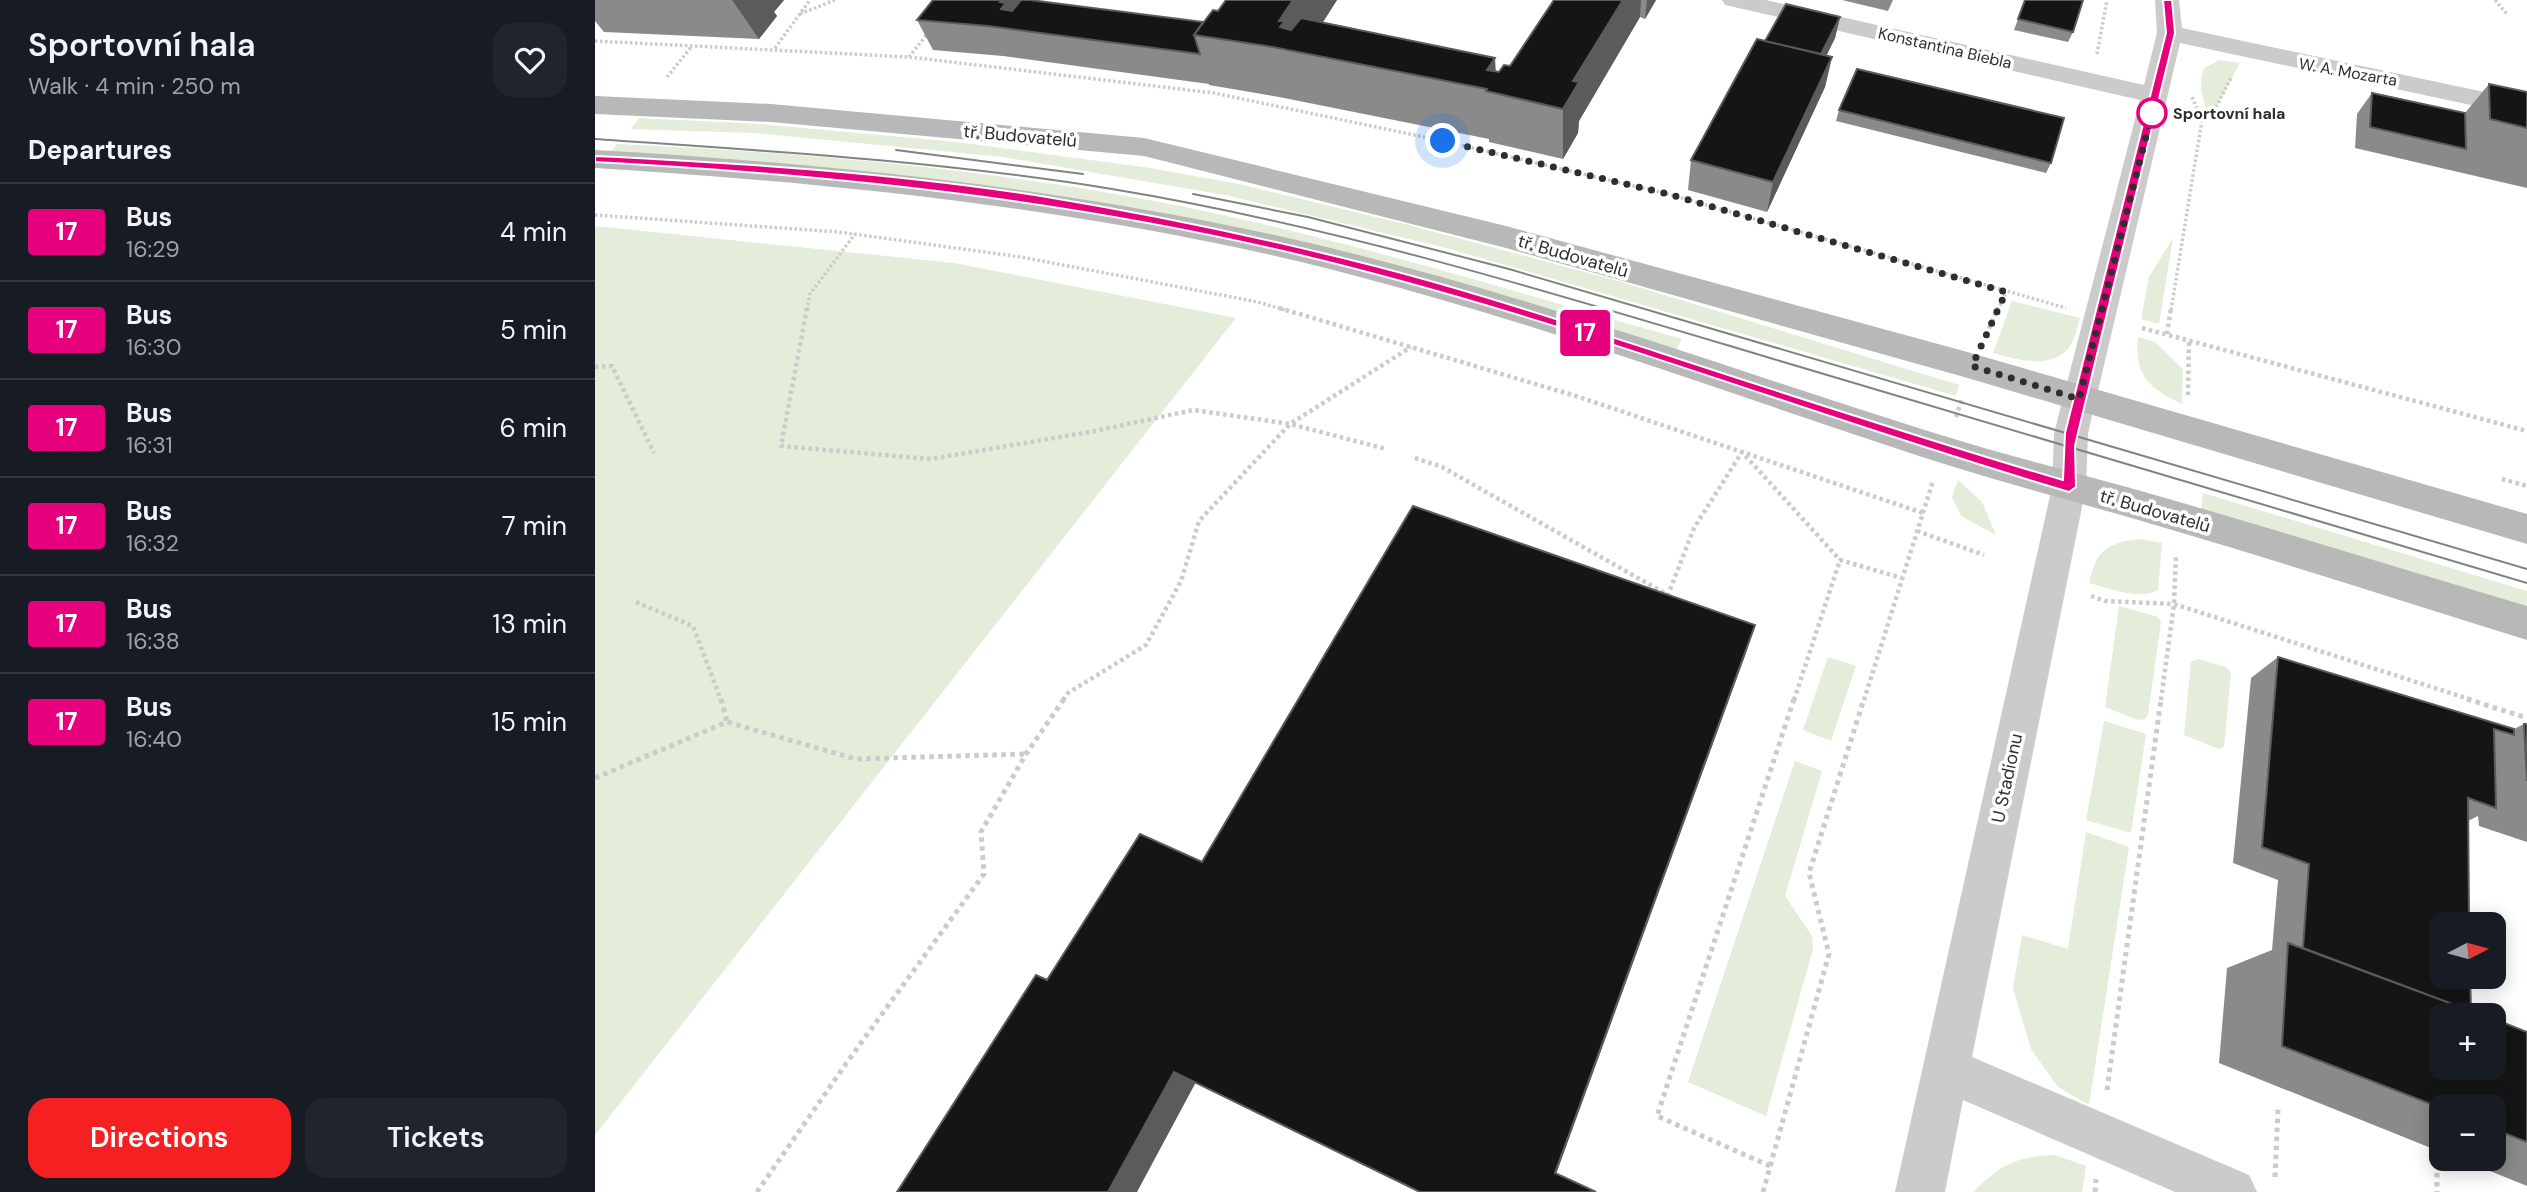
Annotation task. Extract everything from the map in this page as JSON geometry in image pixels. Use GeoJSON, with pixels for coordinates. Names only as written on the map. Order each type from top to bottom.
{"type":"FeatureCollection","features":[{"type":"Feature","properties":{"kind":"street","name":"Konstantina Biebla"},"geometry":{"type":"LineString","coordinates":[[1734,0],[2156,96]]}},
{"type":"Feature","properties":{"kind":"street","name":"U Stadionu"},"geometry":{"type":"LineString","coordinates":[[1920,1192],[2069,487],[2069,446],[2079,399],[2170,33],[2167,0]]}},
{"type":"Feature","properties":{"kind":"street","name":"W. A. Mozarta"},"geometry":{"type":"LineString","coordinates":[[2170,33],[2301,64],[2398,81],[2527,109]]}},
{"type":"Feature","properties":{"kind":"street","name":"tř. Budovatelů"},"geometry":{"type":"LineString","coordinates":[[595,105],[771,113],[1144,147],[1506,237],[1972,366],[2527,529]]}},
{"type":"Feature","properties":{"kind":"street","name":"tř. Budovatelů"},"geometry":{"type":"LineString","coordinates":[[595,159],[749,167],[1041,200],[1231,236],[1370,269],[1515,310],[1946,451],[2178,516],[2527,623]]}},
{"type":"Feature","properties":{"kind":"street"},"geometry":{"type":"LineString","coordinates":[[1947,1070],[2232,1192]]}},
{"type":"Feature","properties":{"kind":"path"},"geometry":{"type":"LineString","coordinates":[[775,48],[810,0]]}},
{"type":"Feature","properties":{"kind":"path"},"geometry":{"type":"LineString","coordinates":[[799,14],[835,0]]}},
{"type":"Feature","properties":{"kind":"path"},"geometry":{"type":"LineString","coordinates":[[2098,58],[2096,50],[2107,0]]}},
{"type":"Feature","properties":{"kind":"path"},"geometry":{"type":"LineString","coordinates":[[2495,0],[2507,14]]}},
{"type":"Feature","properties":{"kind":"path"},"geometry":{"type":"LineString","coordinates":[[909,57],[932,27]]}},
{"type":"Feature","properties":{"kind":"path"},"geometry":{"type":"LineString","coordinates":[[595,41],[775,48],[909,57],[1213,93],[1416,135],[1668,194],[2066,308]]}},
{"type":"Feature","properties":{"kind":"path"},"geometry":{"type":"LineString","coordinates":[[2200,117],[2213,113],[2236,70]]}},
{"type":"Feature","properties":{"kind":"path"},"geometry":{"type":"LineString","coordinates":[[2167,334],[2200,117],[2188,88]]}},
{"type":"Feature","properties":{"kind":"path"},"geometry":{"type":"LineString","coordinates":[[595,215],[855,234],[1021,257],[1258,303],[1576,396],[1923,513]]}},
{"type":"Feature","properties":{"kind":"path"},"geometry":{"type":"LineString","coordinates":[[855,234],[810,294],[781,446],[931,459],[1095,431],[1193,410],[1290,424],[1387,449]]}},
{"type":"Feature","properties":{"kind":"path"},"geometry":{"type":"LineString","coordinates":[[1763,1192],[1829,954],[1809,873],[1972,366],[2006,292]]}},
{"type":"Feature","properties":{"kind":"path"},"geometry":{"type":"LineString","coordinates":[[2142,328],[2527,431]]}},
{"type":"Feature","properties":{"kind":"path"},"geometry":{"type":"LineString","coordinates":[[2188,401],[2189,340]]}},
{"type":"Feature","properties":{"kind":"path"},"geometry":{"type":"LineString","coordinates":[[757,1192],[850,1058],[984,874],[981,832],[1026,754],[1069,693],[1146,645],[1181,581],[1199,521],[1290,424],[1411,348]]}},
{"type":"Feature","properties":{"kind":"path"},"geometry":{"type":"LineString","coordinates":[[595,367],[612,366],[654,453]]}},
{"type":"Feature","properties":{"kind":"path"},"geometry":{"type":"LineString","coordinates":[[1415,458],[1442,467],[1668,595],[1694,528],[1742,452]]}},
{"type":"Feature","properties":{"kind":"path"},"geometry":{"type":"LineString","coordinates":[[1742,452],[1840,560],[1902,578]]}},
{"type":"Feature","properties":{"kind":"path"},"geometry":{"type":"LineString","coordinates":[[2502,479],[2527,486]]}},
{"type":"Feature","properties":{"kind":"path"},"geometry":{"type":"LineString","coordinates":[[1917,531],[1984,555]]}},
{"type":"Feature","properties":{"kind":"path"},"geometry":{"type":"LineString","coordinates":[[2095,1192],[2100,1135],[2174,604],[2176,550]]}},
{"type":"Feature","properties":{"kind":"path"},"geometry":{"type":"LineString","coordinates":[[1770,1166],[1657,1116],[1840,560]]}},
{"type":"Feature","properties":{"kind":"path"},"geometry":{"type":"LineString","coordinates":[[2091,596],[2105,601],[2174,604],[2527,718]]}},
{"type":"Feature","properties":{"kind":"path"},"geometry":{"type":"LineString","coordinates":[[636,602],[693,626],[719,692],[727,722]]}},
{"type":"Feature","properties":{"kind":"path"},"geometry":{"type":"LineString","coordinates":[[595,778],[727,722],[855,759],[1026,754]]}},
{"type":"Feature","properties":{"kind":"path"},"geometry":{"type":"LineString","coordinates":[[2274,1192],[2278,1109]]}},
{"type":"Feature","properties":{"kind":"path"},"geometry":{"type":"LineString","coordinates":[[2437,1173],[2437,1192]]}},
{"type":"Feature","properties":{"kind":"green space"},"geometry":{"type":"Polygon","coordinates":[[[2219,60],[2240,63],[2213,113],[2208,114],[2202,91],[2202,74],[2204,68],[2219,60]]]}},
{"type":"Feature","properties":{"kind":"green space"},"geometry":{"type":"Polygon","coordinates":[[[639,118],[760,124],[956,142],[1150,168],[1239,184],[1409,225],[1622,282],[1959,385],[1956,396],[1450,249],[1225,195],[1003,157],[754,133],[631,129],[639,118]]]}},
{"type":"Feature","properties":{"kind":"green space"},"geometry":{"type":"Polygon","coordinates":[[[617,144],[889,163],[1024,180],[1159,202],[1357,247],[1682,339],[1675,352],[1296,245],[609,154],[617,144]]]}},
{"type":"Feature","properties":{"kind":"green space"},"geometry":{"type":"Polygon","coordinates":[[[595,226],[954,263],[1236,318],[595,1135],[595,226]]]}},
{"type":"Feature","properties":{"kind":"green space"},"geometry":{"type":"Polygon","coordinates":[[[2173,238],[2159,324],[2141,319],[2149,277],[2173,238]]]}},
{"type":"Feature","properties":{"kind":"green space"},"geometry":{"type":"Polygon","coordinates":[[[2012,301],[2080,318],[2068,349],[2042,361],[2022,360],[1993,353],[2012,301]]]}},
{"type":"Feature","properties":{"kind":"green space"},"geometry":{"type":"Polygon","coordinates":[[[2138,337],[2155,342],[2183,369],[2182,404],[2161,392],[2146,379],[2139,362],[2138,337]]]}},
{"type":"Feature","properties":{"kind":"green space"},"geometry":{"type":"Polygon","coordinates":[[[1958,480],[1982,502],[1996,535],[1961,516],[1952,497],[1958,480]]]}},
{"type":"Feature","properties":{"kind":"green space"},"geometry":{"type":"Polygon","coordinates":[[[2203,493],[2527,591],[2527,606],[2201,509],[2203,493]]]}},
{"type":"Feature","properties":{"kind":"green space"},"geometry":{"type":"Polygon","coordinates":[[[2141,539],[2162,543],[2158,590],[2133,594],[2089,583],[2095,563],[2105,550],[2120,542],[2141,539]]]}},
{"type":"Feature","properties":{"kind":"green space"},"geometry":{"type":"Polygon","coordinates":[[[2119,606],[2158,617],[2161,622],[2148,715],[2145,719],[2138,720],[2105,707],[2119,606]]]}},
{"type":"Feature","properties":{"kind":"green space"},"geometry":{"type":"Polygon","coordinates":[[[1828,657],[1856,666],[1831,741],[1803,730],[1828,657]]]}},
{"type":"Feature","properties":{"kind":"green space"},"geometry":{"type":"Polygon","coordinates":[[[2198,659],[2226,667],[2231,673],[2224,747],[2219,749],[2184,735],[2191,662],[2198,659]]]}},
{"type":"Feature","properties":{"kind":"green space"},"geometry":{"type":"Polygon","coordinates":[[[2104,721],[2146,734],[2131,833],[2086,820],[2104,721]]]}},
{"type":"Feature","properties":{"kind":"green space"},"geometry":{"type":"Polygon","coordinates":[[[1795,761],[1822,771],[1785,896],[1812,936],[1813,949],[1766,1116],[1688,1082],[1795,761]]]}},
{"type":"Feature","properties":{"kind":"green space"},"geometry":{"type":"Polygon","coordinates":[[[2086,832],[2129,847],[2089,1105],[2058,1087],[2031,1049],[2013,988],[2022,935],[2068,949],[2086,832]]]}},
{"type":"Feature","properties":{"kind":"green space"},"geometry":{"type":"Polygon","coordinates":[[[2055,1155],[2086,1166],[2082,1192],[1973,1192],[2010,1164],[2030,1157],[2055,1155]]]}},
{"type":"Feature","properties":{"kind":"building"},"geometry":{"type":"Polygon","coordinates":[[[933,0],[1002,0],[1000,2],[1006,3],[1001,9],[1012,11],[1021,0],[1030,0],[1203,22],[1194,35],[1200,54],[988,26],[917,20],[933,0]]]}},
{"type":"Feature","properties":{"kind":"building"},"geometry":{"type":"Polygon","coordinates":[[[1226,0],[1293,0],[1279,21],[1285,21],[1280,27],[1291,30],[1301,18],[1495,58],[1487,70],[1499,72],[1504,65],[1510,66],[1554,0],[1623,0],[1573,81],[1579,82],[1563,109],[1486,91],[1487,89],[1267,46],[1194,35],[1213,10],[1218,11],[1226,0]]]}},
{"type":"Feature","properties":{"kind":"building"},"geometry":{"type":"Polygon","coordinates":[[[2025,0],[2083,0],[2073,32],[2018,19],[2025,0]]]}},
{"type":"Feature","properties":{"kind":"building"},"geometry":{"type":"Polygon","coordinates":[[[1786,4],[1840,17],[1821,54],[1765,41],[1786,4]]]}},
{"type":"Feature","properties":{"kind":"building"},"geometry":{"type":"Polygon","coordinates":[[[1757,39],[1832,57],[1773,182],[1691,160],[1757,39]]]}},
{"type":"Feature","properties":{"kind":"building"},"geometry":{"type":"Polygon","coordinates":[[[1857,69],[2064,118],[2051,163],[1839,110],[1857,69]]]}},
{"type":"Feature","properties":{"kind":"building"},"geometry":{"type":"Polygon","coordinates":[[[2489,84],[2527,92],[2527,128],[2490,119],[2489,84]]]}},
{"type":"Feature","properties":{"kind":"building"},"geometry":{"type":"Polygon","coordinates":[[[2372,93],[2465,113],[2466,149],[2370,127],[2372,93]]]}},
{"type":"Feature","properties":{"kind":"building"},"geometry":{"type":"Polygon","coordinates":[[[1413,506],[1755,625],[1555,1173],[1596,1192],[1420,1192],[1174,1072],[1108,1192],[897,1192],[1036,975],[1047,980],[1140,834],[1202,862],[1413,506]]]}},
{"type":"Feature","properties":{"kind":"building"},"geometry":{"type":"Polygon","coordinates":[[[2278,657],[2514,729],[2514,735],[2494,729],[2496,808],[2468,798],[2469,912],[2429,912],[2429,989],[2470,989],[2471,1003],[2450,1003],[2303,948],[2309,864],[2262,847],[2278,657]]]}},
{"type":"Feature","properties":{"kind":"building"},"geometry":{"type":"Polygon","coordinates":[[[2524,724],[2527,724],[2527,781],[2524,724]]]}},
{"type":"Feature","properties":{"kind":"building"},"geometry":{"type":"Polygon","coordinates":[[[2288,943],[2450,1003],[2429,1003],[2429,1080],[2506,1080],[2506,1024],[2527,1032],[2527,1142],[2506,1134],[2506,1094],[2429,1094],[2429,1103],[2282,1046],[2288,943]]]}},
{"type":"Feature","properties":{"kind":"tram line"},"geometry":{"type":"LineString","coordinates":[[595,139],[854,158],[983,171],[1112,189],[1279,222],[1444,263],[1607,309],[2527,583]]}},
{"type":"Feature","properties":{"kind":"tram line"},"geometry":{"type":"LineString","coordinates":[[896,150],[1083,174]]}},
{"type":"Feature","properties":{"kind":"tram line"},"geometry":{"type":"LineString","coordinates":[[1193,194],[1308,217],[1509,269],[2527,569]]}},
{"type":"Feature","properties":{"kind":"bus line","name":"17"},"geometry":{"type":"LineString","coordinates":[[595,159],[846,175],[1041,200],[1142,217],[1244,239],[1370,269],[1515,310],[1946,451],[2069,487],[2071,433],[2170,33],[2167,0]]}},
{"type":"Feature","properties":{"kind":"place","name":"Sportovní hala"},"geometry":{"type":"Point","coordinates":[2152,113]}},
{"type":"Feature","properties":{"kind":"route"},"geometry":{"type":"LineString","coordinates":[[1443,141],[1668,194],[2006,292],[1972,366],[2079,399],[2152,113]]}}]}
